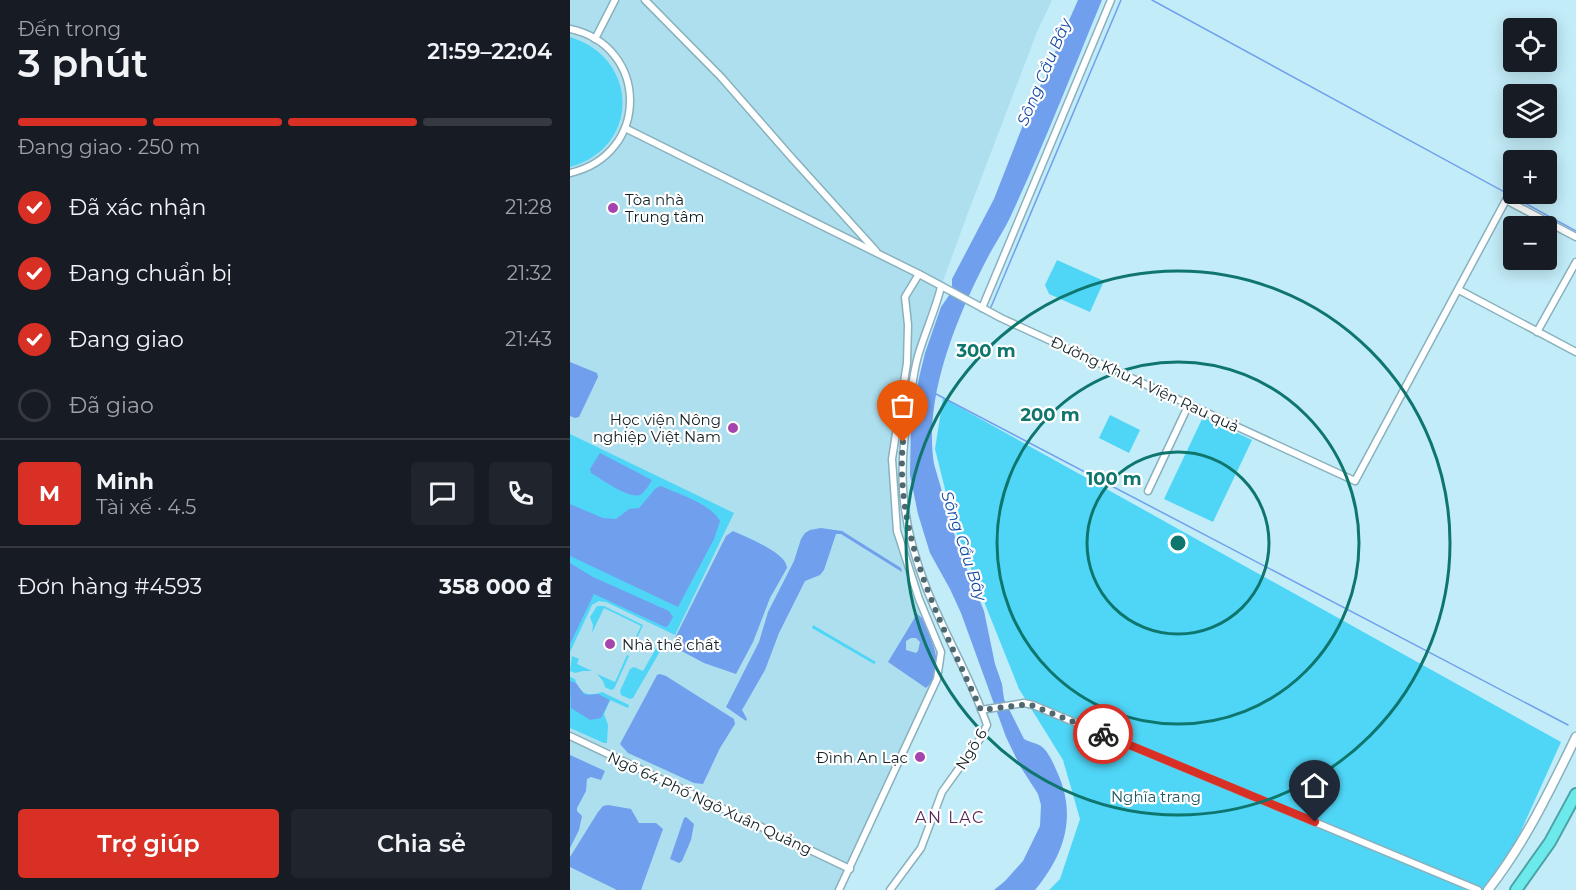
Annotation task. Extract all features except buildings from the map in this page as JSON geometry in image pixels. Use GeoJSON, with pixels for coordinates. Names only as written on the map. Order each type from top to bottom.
{"type":"FeatureCollection","features":[{"type":"Feature","properties":{"kind":"highway"},"geometry":{"type":"LineString","coordinates":[[1516,890],[1550,842],[1576,794]]}},
{"type":"Feature","properties":{"kind":"main road"},"geometry":{"type":"LineString","coordinates":[[1488,890],[1525,838],[1576,736]]}},
{"type":"Feature","properties":{"kind":"street"},"geometry":{"type":"LineString","coordinates":[[595,39],[615,0]]}},
{"type":"Feature","properties":{"kind":"street"},"geometry":{"type":"LineString","coordinates":[[645,0],[721,76],[879,254]]}},
{"type":"Feature","properties":{"kind":"street"},"geometry":{"type":"LineString","coordinates":[[982,308],[1111,0]]}},
{"type":"Feature","properties":{"kind":"street"},"geometry":{"type":"LineString","coordinates":[[570,29],[595,39],[615,57],[627,78],[630,102],[625,128],[617,143],[605,156],[589,166],[570,172]]}},
{"type":"Feature","properties":{"kind":"street","name":"Đường Khu A Viện Rau quả"},"geometry":{"type":"LineString","coordinates":[[625,128],[919,274],[969,302],[1355,481],[1459,290]]}},
{"type":"Feature","properties":{"kind":"street"},"geometry":{"type":"LineString","coordinates":[[1576,237],[1506,200],[1459,290],[1576,352]]}},
{"type":"Feature","properties":{"kind":"street"},"geometry":{"type":"LineString","coordinates":[[1537,332],[1576,262]]}},
{"type":"Feature","properties":{"kind":"street"},"geometry":{"type":"LineString","coordinates":[[839,890],[937,679],[941,662],[941,652],[919,599],[897,531],[892,459],[907,363],[908,325],[904,297],[919,274]]}},
{"type":"Feature","properties":{"kind":"street","name":"Ngõ 6"},"geometry":{"type":"LineString","coordinates":[[890,890],[921,848],[942,792],[986,727],[983,710],[923,578],[911,541],[902,498],[902,458],[918,357],[942,287]]}},
{"type":"Feature","properties":{"kind":"street"},"geometry":{"type":"LineString","coordinates":[[1148,491],[1189,404]]}},
{"type":"Feature","properties":{"kind":"street"},"geometry":{"type":"LineString","coordinates":[[983,710],[1017,704],[1034,705],[1478,890]]}},
{"type":"Feature","properties":{"kind":"street","name":"Ngõ 64 Phố Ngô Xuân Quảng"},"geometry":{"type":"LineString","coordinates":[[570,736],[850,869]]}},
{"type":"Feature","properties":{"kind":"shaded area","name":"Học viện Nông nghiệp Việt Nam"},"geometry":{"type":"Polygon","coordinates":[[[570,0],[1052,0],[1037,32],[966,218],[901,397],[889,458],[895,532],[917,603],[939,655],[937,676],[835,890],[570,890],[570,0]]]}},
{"type":"Feature","properties":{"kind":"shaded area","name":"Sông Cầu Bây"},"geometry":{"type":"Polygon","coordinates":[[[1078,0],[1102,0],[1025,185],[1008,222],[977,278],[955,329],[938,384],[934,411],[932,438],[934,464],[958,547],[984,611],[1004,699],[1024,739],[1041,746],[1049,755],[1064,790],[1066,805],[1067,820],[1060,849],[1054,863],[1035,890],[994,890],[1023,861],[1040,826],[1041,805],[1038,794],[1020,766],[1006,737],[961,613],[930,553],[918,514],[910,475],[911,417],[925,353],[941,307],[952,291],[952,279],[994,199],[1023,125],[1078,0]]]}},
{"type":"Feature","properties":{"kind":"shaded area"},"geometry":{"type":"Polygon","coordinates":[[[570,362],[597,373],[598,377],[579,417],[575,418],[570,416],[570,362]]]}},
{"type":"Feature","properties":{"kind":"shaded area"},"geometry":{"type":"Polygon","coordinates":[[[600,453],[652,480],[640,495],[629,494],[615,488],[591,473],[590,469],[600,453]]]}},
{"type":"Feature","properties":{"kind":"shaded area"},"geometry":{"type":"Polygon","coordinates":[[[661,486],[702,504],[720,521],[714,539],[678,607],[570,556],[570,504],[603,518],[616,519],[629,509],[639,508],[656,488],[661,486]]]}},
{"type":"Feature","properties":{"kind":"shaded area"},"geometry":{"type":"Polygon","coordinates":[[[821,528],[842,531],[901,568],[902,572],[841,534],[836,534],[824,570],[820,575],[805,581],[779,633],[765,670],[742,710],[746,721],[726,707],[759,642],[768,612],[794,561],[801,539],[810,530],[821,528]]]}},
{"type":"Feature","properties":{"kind":"shaded area"},"geometry":{"type":"Polygon","coordinates":[[[733,531],[773,551],[785,562],[787,568],[770,598],[753,642],[736,674],[704,663],[672,644],[726,536],[733,531]]]}},
{"type":"Feature","properties":{"kind":"shaded area"},"geometry":{"type":"Polygon","coordinates":[[[570,563],[593,577],[669,611],[673,617],[668,626],[665,627],[594,594],[570,644],[570,563]]]}},
{"type":"Feature","properties":{"kind":"shaded area"},"geometry":{"type":"Polygon","coordinates":[[[917,614],[922,618],[936,654],[936,672],[933,681],[926,688],[888,662],[917,614]],[[916,638],[906,641],[906,650],[916,653],[918,651],[920,642],[916,638]]]}},
{"type":"Feature","properties":{"kind":"shaded area"},"geometry":{"type":"Polygon","coordinates":[[[660,674],[734,719],[735,724],[720,748],[703,784],[694,783],[628,753],[620,744],[657,675],[660,674]]]}},
{"type":"Feature","properties":{"kind":"shaded area"},"geometry":{"type":"Polygon","coordinates":[[[570,681],[576,683],[584,694],[598,694],[610,700],[601,718],[590,720],[571,708],[570,681]]]}},
{"type":"Feature","properties":{"kind":"shaded area"},"geometry":{"type":"Polygon","coordinates":[[[570,755],[605,771],[601,780],[591,777],[587,779],[586,791],[577,808],[582,816],[579,830],[570,848],[570,755]]]}},
{"type":"Feature","properties":{"kind":"shaded area"},"geometry":{"type":"Polygon","coordinates":[[[603,806],[631,809],[639,823],[656,823],[663,829],[641,890],[617,890],[570,867],[570,857],[598,812],[603,806]]]}},
{"type":"Feature","properties":{"kind":"shaded area"},"geometry":{"type":"Polygon","coordinates":[[[686,817],[694,824],[691,840],[679,863],[670,859],[686,817]]]}},
{"type":"Feature","properties":{"kind":"green space"},"geometry":{"type":"Polygon","coordinates":[[[570,37],[593,48],[609,63],[619,82],[622,102],[619,123],[610,141],[593,157],[570,167],[570,37]]]}},
{"type":"Feature","properties":{"kind":"green space"},"geometry":{"type":"Polygon","coordinates":[[[1057,260],[1104,281],[1090,312],[1049,294],[1045,285],[1057,260]]]}},
{"type":"Feature","properties":{"kind":"green space","name":"Nghĩa trang"},"geometry":{"type":"Polygon","coordinates":[[[943,398],[1561,742],[1507,862],[1483,890],[1049,890],[1060,879],[1080,819],[1063,760],[1019,689],[955,529],[935,449],[943,398]]]}},
{"type":"Feature","properties":{"kind":"green space"},"geometry":{"type":"Polygon","coordinates":[[[1110,415],[1140,430],[1129,453],[1099,438],[1110,415]]]}},
{"type":"Feature","properties":{"kind":"green space"},"geometry":{"type":"Polygon","coordinates":[[[1203,417],[1252,440],[1213,522],[1164,499],[1203,417]]]}},
{"type":"Feature","properties":{"kind":"green space"},"geometry":{"type":"Polygon","coordinates":[[[570,434],[734,513],[675,635],[606,602],[599,601],[592,605],[570,652],[570,434]]]}},
{"type":"Feature","properties":{"kind":"green space"},"geometry":{"type":"Polygon","coordinates":[[[597,606],[604,606],[643,625],[631,652],[629,651],[641,626],[604,608],[592,633],[593,625],[590,617],[597,606]]]}},
{"type":"Feature","properties":{"kind":"green space"},"geometry":{"type":"Polygon","coordinates":[[[813,625],[876,662],[874,664],[812,628],[813,625]]]}},
{"type":"Feature","properties":{"kind":"green space"},"geometry":{"type":"Polygon","coordinates":[[[665,637],[666,641],[633,698],[621,695],[620,691],[630,669],[634,667],[643,671],[662,638],[665,637]]]}},
{"type":"Feature","properties":{"kind":"green space"},"geometry":{"type":"Polygon","coordinates":[[[627,655],[629,656],[614,689],[605,687],[597,674],[615,682],[627,655]]]}},
{"type":"Feature","properties":{"kind":"green space"},"geometry":{"type":"Polygon","coordinates":[[[572,656],[579,659],[577,664],[592,671],[575,673],[570,671],[572,656]]]}},
{"type":"Feature","properties":{"kind":"green space"},"geometry":{"type":"Polygon","coordinates":[[[570,677],[575,679],[579,688],[585,693],[602,692],[629,705],[628,708],[610,700],[604,714],[608,725],[607,743],[570,728],[570,677]]]}},
{"type":"Feature","properties":{"kind":"waterway"},"geometry":{"type":"LineString","coordinates":[[991,307],[1121,0]]}},
{"type":"Feature","properties":{"kind":"waterway"},"geometry":{"type":"LineString","coordinates":[[1152,0],[1576,231]]}},
{"type":"Feature","properties":{"kind":"waterway"},"geometry":{"type":"LineString","coordinates":[[936,394],[1568,725]]}},
{"type":"Feature","properties":{"kind":"way so far"},"geometry":{"type":"LineString","coordinates":[[903,442],[902,498],[915,553],[927,590],[981,710],[1024,703],[1103,734]]}},
{"type":"Feature","properties":{"kind":"place","name":"Tòa nhà Trung tâm"},"geometry":{"type":"Point","coordinates":[613,208]}},
{"type":"Feature","properties":{"kind":"place","name":"Học viện Nông nghiệp Việt Nam"},"geometry":{"type":"Point","coordinates":[733,428]}},
{"type":"Feature","properties":{"kind":"place","name":"Nhà thể chất"},"geometry":{"type":"Point","coordinates":[610,644]}},
{"type":"Feature","properties":{"kind":"place","name":"Đình An Lạc"},"geometry":{"type":"Point","coordinates":[920,757]}},
{"type":"Feature","properties":{"kind":"district","name":"AN LẠC"},"geometry":{"type":"Point","coordinates":[950,817]}},
{"type":"Feature","properties":{"kind":"route"},"geometry":{"type":"LineString","coordinates":[[1103,734],[1315,822]]}}]}
